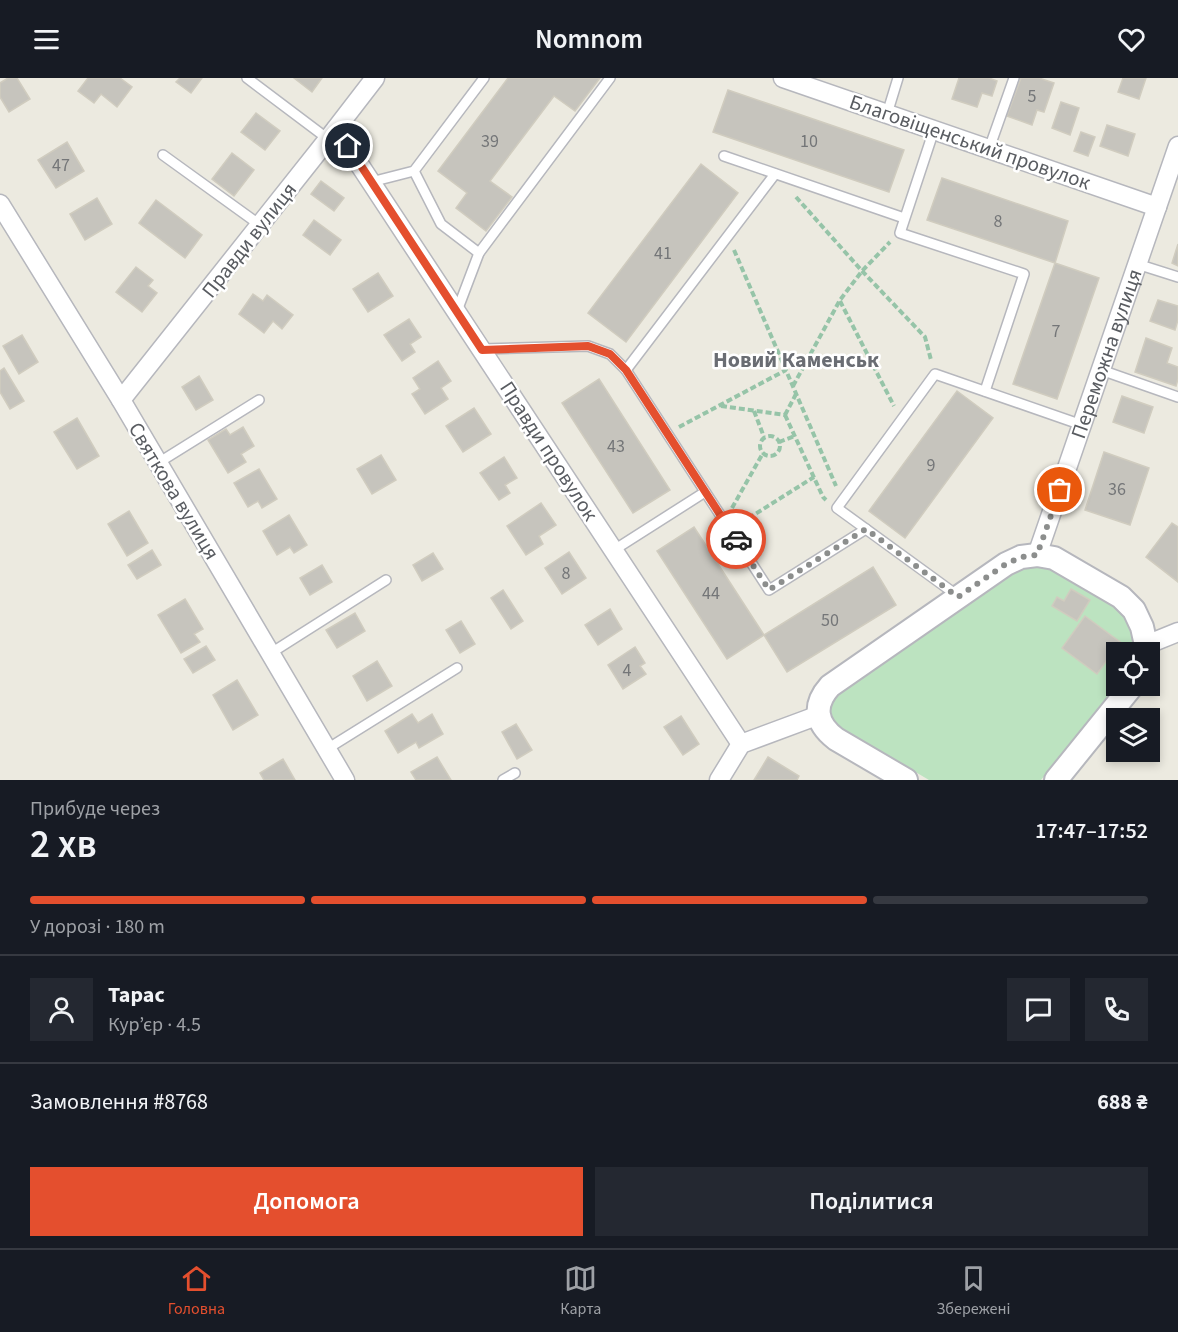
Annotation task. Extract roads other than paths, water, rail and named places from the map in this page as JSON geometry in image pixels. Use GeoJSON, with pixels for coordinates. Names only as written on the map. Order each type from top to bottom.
{"type":"FeatureCollection","features":[{"type":"Feature","properties":{"kind":"street","name":"Правди вулиця"},"geometry":{"type":"LineString","coordinates":[[121,400],[375,78]]}},
{"type":"Feature","properties":{"kind":"street","name":"Благовіщенський провулок"},"geometry":{"type":"LineString","coordinates":[[783,78],[1157,207]]}},
{"type":"Feature","properties":{"kind":"street","name":"Правди провулок"},"geometry":{"type":"LineString","coordinates":[[332,134],[371,182],[741,744]]}},
{"type":"Feature","properties":{"kind":"street","name":"Переможна вулиця"},"geometry":{"type":"LineString","coordinates":[[1037,555],[1176,156]]}},
{"type":"Feature","properties":{"kind":"street","name":"Святкова вулиця"},"geometry":{"type":"LineString","coordinates":[[0,204],[121,400],[345,780]]}},
{"type":"Feature","properties":{"kind":"street"},"geometry":{"type":"LineString","coordinates":[[906,780],[828,733],[819,715],[819,704],[823,694],[830,686],[1006,564],[1021,557],[1037,555],[1054,558],[1121,597],[1134,610],[1142,627],[1144,642]]}},
{"type":"Feature","properties":{"kind":"street"},"geometry":{"type":"LineString","coordinates":[[1159,642],[1178,632]]}},
{"type":"Feature","properties":{"kind":"street"},"geometry":{"type":"LineString","coordinates":[[1056,780],[1124,696]]}},
{"type":"Feature","properties":{"kind":"street"},"geometry":{"type":"LineString","coordinates":[[719,780],[741,744],[819,715]]}},
{"type":"Feature","properties":{"kind":"lane"},"geometry":{"type":"LineString","coordinates":[[247,78],[332,134]]}},
{"type":"Feature","properties":{"kind":"lane"},"geometry":{"type":"LineString","coordinates":[[371,182],[414,171],[484,78]]}},
{"type":"Feature","properties":{"kind":"lane"},"geometry":{"type":"LineString","coordinates":[[457,311],[479,253],[610,78]]}},
{"type":"Feature","properties":{"kind":"lane"},"geometry":{"type":"LineString","coordinates":[[887,114],[898,78]]}},
{"type":"Feature","properties":{"kind":"lane"},"geometry":{"type":"LineString","coordinates":[[989,149],[1014,78]]}},
{"type":"Feature","properties":{"kind":"lane"},"geometry":{"type":"LineString","coordinates":[[934,130],[900,232],[1024,274],[985,391]]}},
{"type":"Feature","properties":{"kind":"lane"},"geometry":{"type":"LineString","coordinates":[[163,155],[260,225]]}},
{"type":"Feature","properties":{"kind":"lane"},"geometry":{"type":"LineString","coordinates":[[724,156],[904,218]]}},
{"type":"Feature","properties":{"kind":"lane"},"geometry":{"type":"LineString","coordinates":[[414,171],[441,224],[479,253]]}},
{"type":"Feature","properties":{"kind":"lane"},"geometry":{"type":"LineString","coordinates":[[626,370],[775,174]]}},
{"type":"Feature","properties":{"kind":"lane"},"geometry":{"type":"LineString","coordinates":[[1137,264],[1178,277]]}},
{"type":"Feature","properties":{"kind":"lane"},"geometry":{"type":"LineString","coordinates":[[482,350],[588,346],[610,354],[626,370],[769,590],[866,529]]}},
{"type":"Feature","properties":{"kind":"lane"},"geometry":{"type":"LineString","coordinates":[[1101,370],[1178,397]]}},
{"type":"Feature","properties":{"kind":"lane"},"geometry":{"type":"LineString","coordinates":[[958,597],[837,508],[842,500],[935,374],[1082,425]]}},
{"type":"Feature","properties":{"kind":"lane"},"geometry":{"type":"LineString","coordinates":[[158,463],[259,400]]}},
{"type":"Feature","properties":{"kind":"lane"},"geometry":{"type":"LineString","coordinates":[[614,550],[705,492]]}},
{"type":"Feature","properties":{"kind":"lane"},"geometry":{"type":"LineString","coordinates":[[271,653],[386,580]]}},
{"type":"Feature","properties":{"kind":"lane"},"geometry":{"type":"LineString","coordinates":[[327,749],[457,668]]}},
{"type":"Feature","properties":{"kind":"lane"},"geometry":{"type":"LineString","coordinates":[[503,780],[515,773]]}},
{"type":"Feature","properties":{"kind":"district","name":"Новий Каменськ"},"geometry":{"type":"Point","coordinates":[796,359]}}]}
